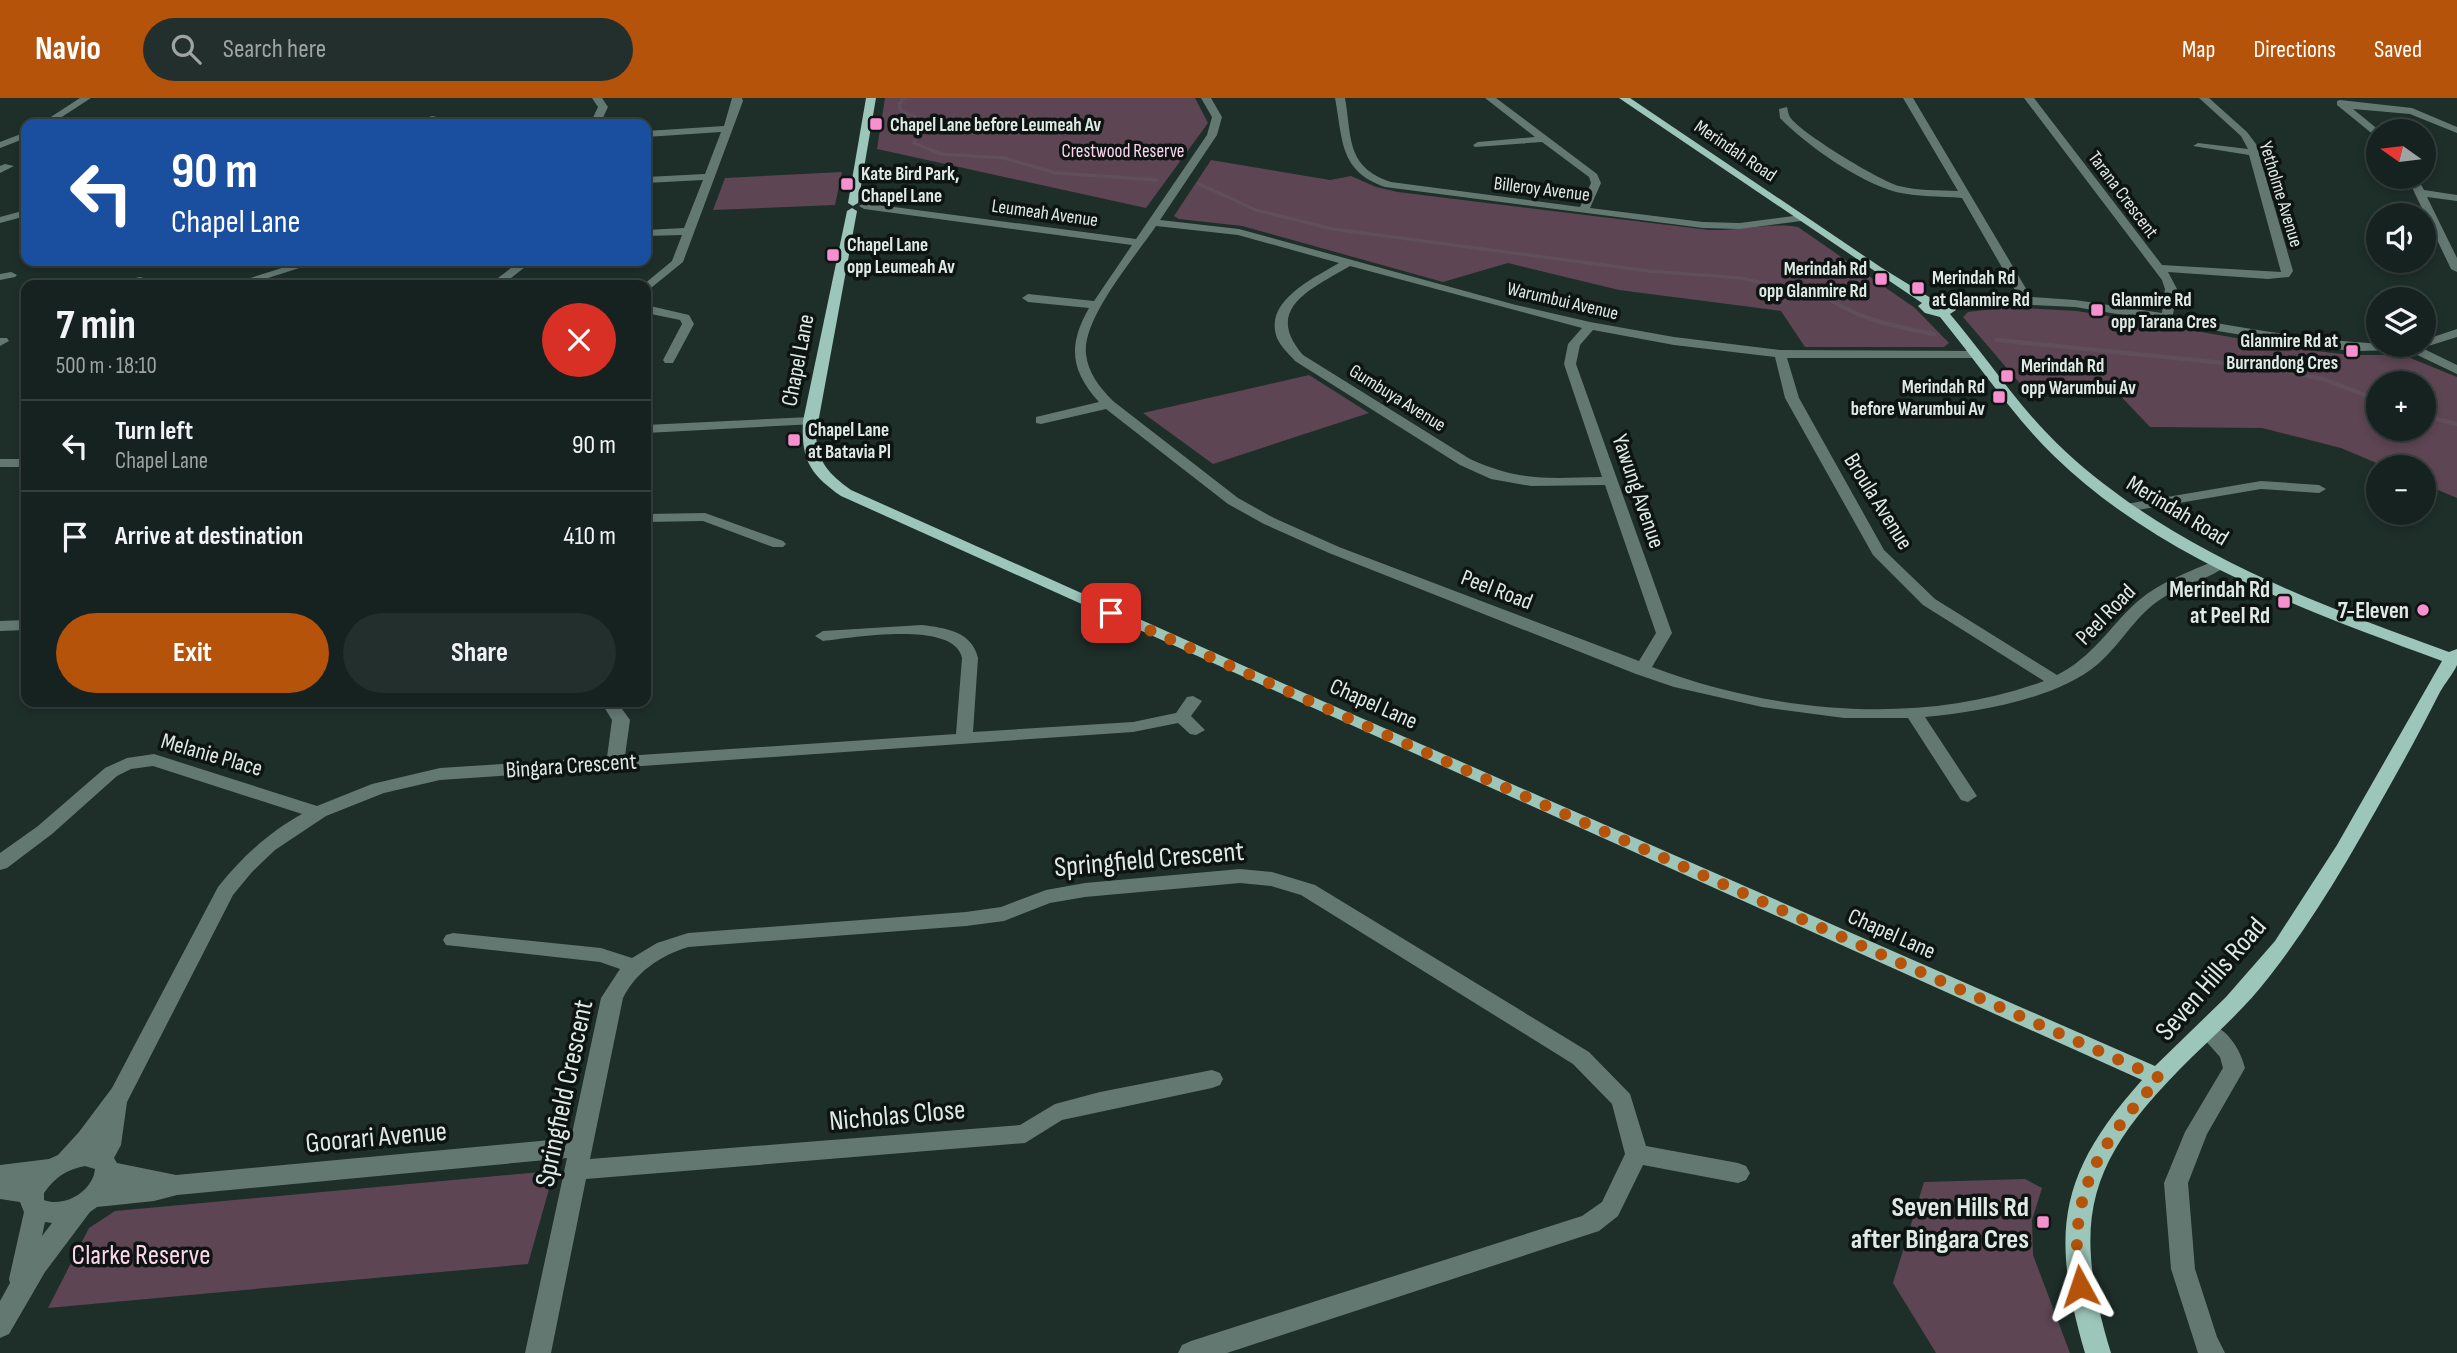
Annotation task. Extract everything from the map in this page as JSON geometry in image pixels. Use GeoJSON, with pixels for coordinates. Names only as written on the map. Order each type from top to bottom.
{"type":"FeatureCollection","features":[{"type":"Feature","properties":{"kind":"main road","name":"Chapel Lane"},"geometry":{"type":"LineString","coordinates":[[871,98],[856,207],[810,421],[808,447],[816,469],[836,487],[859,501],[2160,1078]]}},
{"type":"Feature","properties":{"kind":"main road","name":"Merindah Road"},"geometry":{"type":"LineString","coordinates":[[1625,98],[1801,218],[1941,307],[1975,354],[2048,443],[2092,483],[2126,508],[2221,564],[2343,619],[2455,657]]}},
{"type":"Feature","properties":{"kind":"main road","name":"Seven Hills Road"},"geometry":{"type":"LineString","coordinates":[[2098,1353],[2083,1305],[2077,1266],[2080,1203],[2088,1176],[2103,1146],[2122,1120],[2208,1031],[2281,948],[2455,657]]}},
{"type":"Feature","properties":{"kind":"street"},"geometry":{"type":"LineString","coordinates":[[54,119],[86,98]]}},
{"type":"Feature","properties":{"kind":"street"},"geometry":{"type":"LineString","coordinates":[[597,98],[603,107],[597,119]]}},
{"type":"Feature","properties":{"kind":"street"},"geometry":{"type":"LineString","coordinates":[[651,285],[677,262],[728,129],[737,98]]}},
{"type":"Feature","properties":{"kind":"street","name":"Peel Road"},"geometry":{"type":"LineString","coordinates":[[1206,98],[1217,117],[1212,135],[1097,305],[1085,326],[1080,355],[1090,384],[1108,404],[1233,501],[1269,521],[1334,550],[1642,670],[1729,696],[1826,712],[1914,714],[1997,701],[2056,681],[2088,664],[2154,596],[2221,564]]}},
{"type":"Feature","properties":{"kind":"street","name":"Billeroy Avenue"},"geometry":{"type":"LineString","coordinates":[[1340,98],[1354,166],[1364,177],[1374,182],[1412,189],[1723,226],[1801,218]]}},
{"type":"Feature","properties":{"kind":"street"},"geometry":{"type":"LineString","coordinates":[[1490,98],[1593,176],[1596,183],[1584,210]]}},
{"type":"Feature","properties":{"kind":"street"},"geometry":{"type":"LineString","coordinates":[[1908,98],[2027,300]]}},
{"type":"Feature","properties":{"kind":"street","name":"Tarana Crescent"},"geometry":{"type":"LineString","coordinates":[[2029,98],[2159,268],[2171,289],[2166,319]]}},
{"type":"Feature","properties":{"kind":"street","name":"Yetholme Avenue"},"geometry":{"type":"LineString","coordinates":[[2159,268],[2268,276],[2285,275],[2287,271],[2253,153],[2244,134],[2204,98]]}},
{"type":"Feature","properties":{"kind":"street"},"geometry":{"type":"LineString","coordinates":[[2338,101],[2412,111],[2457,130]]}},
{"type":"Feature","properties":{"kind":"street"},"geometry":{"type":"LineString","coordinates":[[2338,101],[2366,124]]}},
{"type":"Feature","properties":{"kind":"street"},"geometry":{"type":"LineString","coordinates":[[1784,109],[1786,118],[1809,139],[1888,186],[1964,195]]}},
{"type":"Feature","properties":{"kind":"street"},"geometry":{"type":"LineString","coordinates":[[61,119],[67,112]]}},
{"type":"Feature","properties":{"kind":"street"},"geometry":{"type":"LineString","coordinates":[[651,134],[728,129]]}},
{"type":"Feature","properties":{"kind":"street"},"geometry":{"type":"LineString","coordinates":[[0,145],[21,138]]}},
{"type":"Feature","properties":{"kind":"street"},"geometry":{"type":"LineString","coordinates":[[1478,145],[1542,139]]}},
{"type":"Feature","properties":{"kind":"street"},"geometry":{"type":"LineString","coordinates":[[2198,146],[2253,153]]}},
{"type":"Feature","properties":{"kind":"street"},"geometry":{"type":"LineString","coordinates":[[651,180],[710,177]]}},
{"type":"Feature","properties":{"kind":"street"},"geometry":{"type":"LineString","coordinates":[[2418,189],[2457,269]]}},
{"type":"Feature","properties":{"kind":"street"},"geometry":{"type":"LineString","coordinates":[[2420,193],[2457,198]]}},
{"type":"Feature","properties":{"kind":"street","name":"Leumeah Avenue"},"geometry":{"type":"LineString","coordinates":[[856,207],[1138,243]]}},
{"type":"Feature","properties":{"kind":"street"},"geometry":{"type":"LineString","coordinates":[[0,220],[21,214]]}},
{"type":"Feature","properties":{"kind":"street","name":"Warumbui Avenue"},"geometry":{"type":"LineString","coordinates":[[1151,222],[1228,230],[1590,326],[1674,341],[1780,354],[1975,354]]}},
{"type":"Feature","properties":{"kind":"street"},"geometry":{"type":"LineString","coordinates":[[651,233],[689,231]]}},
{"type":"Feature","properties":{"kind":"street","name":"Gumbuya Avenue"},"geometry":{"type":"LineString","coordinates":[[1350,262],[1302,290],[1286,307],[1280,324],[1284,340],[1299,358],[1465,462],[1496,476],[1531,482],[1612,481]]}},
{"type":"Feature","properties":{"kind":"street"},"geometry":{"type":"LineString","coordinates":[[251,280],[299,266]]}},
{"type":"Feature","properties":{"kind":"street"},"geometry":{"type":"LineString","coordinates":[[502,280],[520,266]]}},
{"type":"Feature","properties":{"kind":"street"},"geometry":{"type":"LineString","coordinates":[[1028,298],[1097,305]]}},
{"type":"Feature","properties":{"kind":"street"},"geometry":{"type":"LineString","coordinates":[[1941,307],[2027,300],[2078,304],[2316,344],[2366,344]]}},
{"type":"Feature","properties":{"kind":"street"},"geometry":{"type":"LineString","coordinates":[[651,310],[685,318],[688,324],[669,360]]}},
{"type":"Feature","properties":{"kind":"street","name":"Yawung Avenue"},"geometry":{"type":"LineString","coordinates":[[1590,326],[1574,344],[1570,364],[1664,633],[1642,670]]}},
{"type":"Feature","properties":{"kind":"street"},"geometry":{"type":"LineString","coordinates":[[2436,339],[2457,333]]}},
{"type":"Feature","properties":{"kind":"street","name":"Broula Avenue"},"geometry":{"type":"LineString","coordinates":[[1780,354],[1792,398],[1878,552],[1929,602],[2056,681]]}},
{"type":"Feature","properties":{"kind":"street"},"geometry":{"type":"LineString","coordinates":[[2436,357],[2457,370]]}},
{"type":"Feature","properties":{"kind":"street"},"geometry":{"type":"LineString","coordinates":[[1041,420],[1108,404]]}},
{"type":"Feature","properties":{"kind":"street"},"geometry":{"type":"LineString","coordinates":[[651,429],[810,421]]}},
{"type":"Feature","properties":{"kind":"street"},"geometry":{"type":"LineString","coordinates":[[0,463],[21,463]]}},
{"type":"Feature","properties":{"kind":"street"},"geometry":{"type":"LineString","coordinates":[[2126,508],[2261,485],[2319,489]]}},
{"type":"Feature","properties":{"kind":"street"},"geometry":{"type":"LineString","coordinates":[[651,518],[705,517],[778,544]]}},
{"type":"Feature","properties":{"kind":"street"},"geometry":{"type":"LineString","coordinates":[[0,626],[21,625]]}},
{"type":"Feature","properties":{"kind":"street"},"geometry":{"type":"LineString","coordinates":[[822,636],[927,630],[945,633],[958,639],[967,647],[970,658],[964,738]]}},
{"type":"Feature","properties":{"kind":"street"},"geometry":{"type":"LineString","coordinates":[[1193,701],[1182,717],[1196,730]]}},
{"type":"Feature","properties":{"kind":"street"},"geometry":{"type":"LineString","coordinates":[[612,707],[621,720],[615,762]]}},
{"type":"Feature","properties":{"kind":"street"},"geometry":{"type":"LineString","coordinates":[[1914,714],[1968,796]]}},
{"type":"Feature","properties":{"kind":"street","name":"Bingara Crescent"},"geometry":{"type":"LineString","coordinates":[[34,1202],[38,1181],[87,1139],[120,1094],[225,892],[240,871],[264,848],[317,812],[376,788],[440,774],[1133,727],[1182,717]]}},
{"type":"Feature","properties":{"kind":"street","name":"Melanie Place"},"geometry":{"type":"LineString","coordinates":[[0,863],[45,830],[111,772],[140,760],[154,760],[317,812]]}},
{"type":"Feature","properties":{"kind":"street","name":"Springfield Crescent"},"geometry":{"type":"LineString","coordinates":[[538,1353],[612,998],[619,982],[634,966],[667,945],[707,937],[966,919],[1004,914],[1046,897],[1085,890],[1240,876],[1272,879],[1308,890],[1581,1058],[1622,1100],[1637,1154]]}},
{"type":"Feature","properties":{"kind":"street"},"geometry":{"type":"LineString","coordinates":[[453,940],[601,955],[634,966]]}},
{"type":"Feature","properties":{"kind":"street"},"geometry":{"type":"LineString","coordinates":[[2208,1031],[2230,1054],[2234,1068],[2196,1132],[2175,1183],[2183,1269],[2205,1341],[2212,1353]]}},
{"type":"Feature","properties":{"kind":"street","name":"Nicholas Close"},"geometry":{"type":"LineString","coordinates":[[579,1159],[1025,1134],[1055,1113],[1100,1101],[1212,1079]]}},
{"type":"Feature","properties":{"kind":"street","name":"Bingara Crescent"},"geometry":{"type":"LineString","coordinates":[[88,1200],[103,1184],[104,1165],[120,1094]]}},
{"type":"Feature","properties":{"kind":"street"},"geometry":{"type":"LineString","coordinates":[[1191,1353],[1590,1224],[1611,1209],[1637,1154],[1738,1173]]}},
{"type":"Feature","properties":{"kind":"street","name":"Goorari Avenue"},"geometry":{"type":"LineString","coordinates":[[0,1175],[59,1165],[85,1156],[104,1165],[177,1185]]}},
{"type":"Feature","properties":{"kind":"street","name":"Goorari Avenue"},"geometry":{"type":"LineString","coordinates":[[0,1189],[59,1213],[88,1200],[177,1185],[579,1159]]}},
{"type":"Feature","properties":{"kind":"street"},"geometry":{"type":"LineString","coordinates":[[0,1326],[19,1289],[60,1229],[88,1200]]}},
{"type":"Feature","properties":{"kind":"street"},"geometry":{"type":"LineString","coordinates":[[19,1289],[34,1216],[34,1202]]}},
{"type":"Feature","properties":{"kind":"green space","name":"Crestwood Reserve"},"geometry":{"type":"Polygon","coordinates":[[[885,98],[1195,98],[1208,123],[1146,208],[877,149],[885,98]]]}},
{"type":"Feature","properties":{"kind":"green space"},"geometry":{"type":"Polygon","coordinates":[[[1211,160],[1330,180],[1351,176],[1376,187],[1398,192],[1709,230],[1798,227],[1915,308],[1949,343],[1944,347],[1805,347],[1781,311],[1619,290],[1508,263],[1443,282],[1242,226],[1179,219],[1174,216],[1211,160]]]}},
{"type":"Feature","properties":{"kind":"green space"},"geometry":{"type":"Polygon","coordinates":[[[842,172],[835,205],[713,210],[725,178],[842,172]]]}},
{"type":"Feature","properties":{"kind":"green space"},"geometry":{"type":"Polygon","coordinates":[[[2008,307],[2077,311],[2307,350],[2366,357],[2408,357],[2457,377],[2457,498],[2436,489],[2436,455],[2366,455],[2366,459],[2341,448],[2262,428],[2150,427],[2112,387],[2023,387],[1963,317],[1968,312],[2008,307]]]}},
{"type":"Feature","properties":{"kind":"green space"},"geometry":{"type":"Polygon","coordinates":[[[1309,375],[1369,413],[1213,464],[1143,413],[1309,375]]]}},
{"type":"Feature","properties":{"kind":"green space","name":"Clarke Reserve"},"geometry":{"type":"Polygon","coordinates":[[[540,1172],[551,1182],[528,1264],[48,1308],[89,1228],[115,1211],[540,1172]]]}},
{"type":"Feature","properties":{"kind":"green space"},"geometry":{"type":"Polygon","coordinates":[[[2025,1179],[2042,1188],[2032,1220],[2033,1255],[2070,1353],[1936,1353],[1893,1283],[1924,1182],[2025,1179]]]}},
{"type":"Feature","properties":{"kind":"waterway"},"geometry":{"type":"LineString","coordinates":[[904,98],[899,104],[901,111],[921,119],[914,143],[941,154],[1004,158],[1056,173],[1157,180]]}},
{"type":"Feature","properties":{"kind":"waterway"},"geometry":{"type":"LineString","coordinates":[[1199,184],[1256,210],[1333,229],[1649,271],[1741,278],[1828,298],[1833,302]]}},
{"type":"Feature","properties":{"kind":"waterway"},"geometry":{"type":"LineString","coordinates":[[1831,300],[1867,318],[1934,334]]}},
{"type":"Feature","properties":{"kind":"waterway"},"geometry":{"type":"LineString","coordinates":[[1997,340],[2273,368],[2326,380],[2366,395]]}},
{"type":"Feature","properties":{"kind":"waterway"},"geometry":{"type":"LineString","coordinates":[[2436,419],[2457,424]]}},
{"type":"Feature","properties":{"kind":"place","name":"Chapel Lane before Leumeah Av"},"geometry":{"type":"Point","coordinates":[876,124]}},
{"type":"Feature","properties":{"kind":"place","name":"Kate Bird Park, Chapel Lane"},"geometry":{"type":"Point","coordinates":[847,184]}},
{"type":"Feature","properties":{"kind":"place","name":"Chapel Lane opp Leumeah Av"},"geometry":{"type":"Point","coordinates":[833,255]}},
{"type":"Feature","properties":{"kind":"place","name":"Merindah Rd opp Glanmire Rd"},"geometry":{"type":"Point","coordinates":[1881,279]}},
{"type":"Feature","properties":{"kind":"place","name":"Merindah Rd at Glanmire Rd"},"geometry":{"type":"Point","coordinates":[1918,288]}},
{"type":"Feature","properties":{"kind":"place","name":"Glanmire Rd opp Tarana Cres"},"geometry":{"type":"Point","coordinates":[2097,310]}},
{"type":"Feature","properties":{"kind":"place","name":"Glanmire Rd at Burrandong Cres"},"geometry":{"type":"Point","coordinates":[2352,351]}},
{"type":"Feature","properties":{"kind":"place","name":"Merindah Rd opp Warumbui Av"},"geometry":{"type":"Point","coordinates":[2007,376]}},
{"type":"Feature","properties":{"kind":"place","name":"Merindah Rd before Warumbui Av"},"geometry":{"type":"Point","coordinates":[1999,397]}},
{"type":"Feature","properties":{"kind":"place","name":"Chapel Lane at Batavia Pl"},"geometry":{"type":"Point","coordinates":[794,440]}},
{"type":"Feature","properties":{"kind":"place","name":"Merindah Rd at Peel Rd"},"geometry":{"type":"Point","coordinates":[2284,602]}},
{"type":"Feature","properties":{"kind":"place","name":"7-Eleven"},"geometry":{"type":"Point","coordinates":[2423,610]}},
{"type":"Feature","properties":{"kind":"place","name":"Seven Hills Rd after Bingara Cres"},"geometry":{"type":"Point","coordinates":[2043,1222]}},
{"type":"Feature","properties":{"kind":"route"},"geometry":{"type":"LineString","coordinates":[[1111,613],[2160,1078],[2122,1120],[2103,1146],[2088,1176],[2080,1203],[2077,1233],[2080,1286]]}}]}
